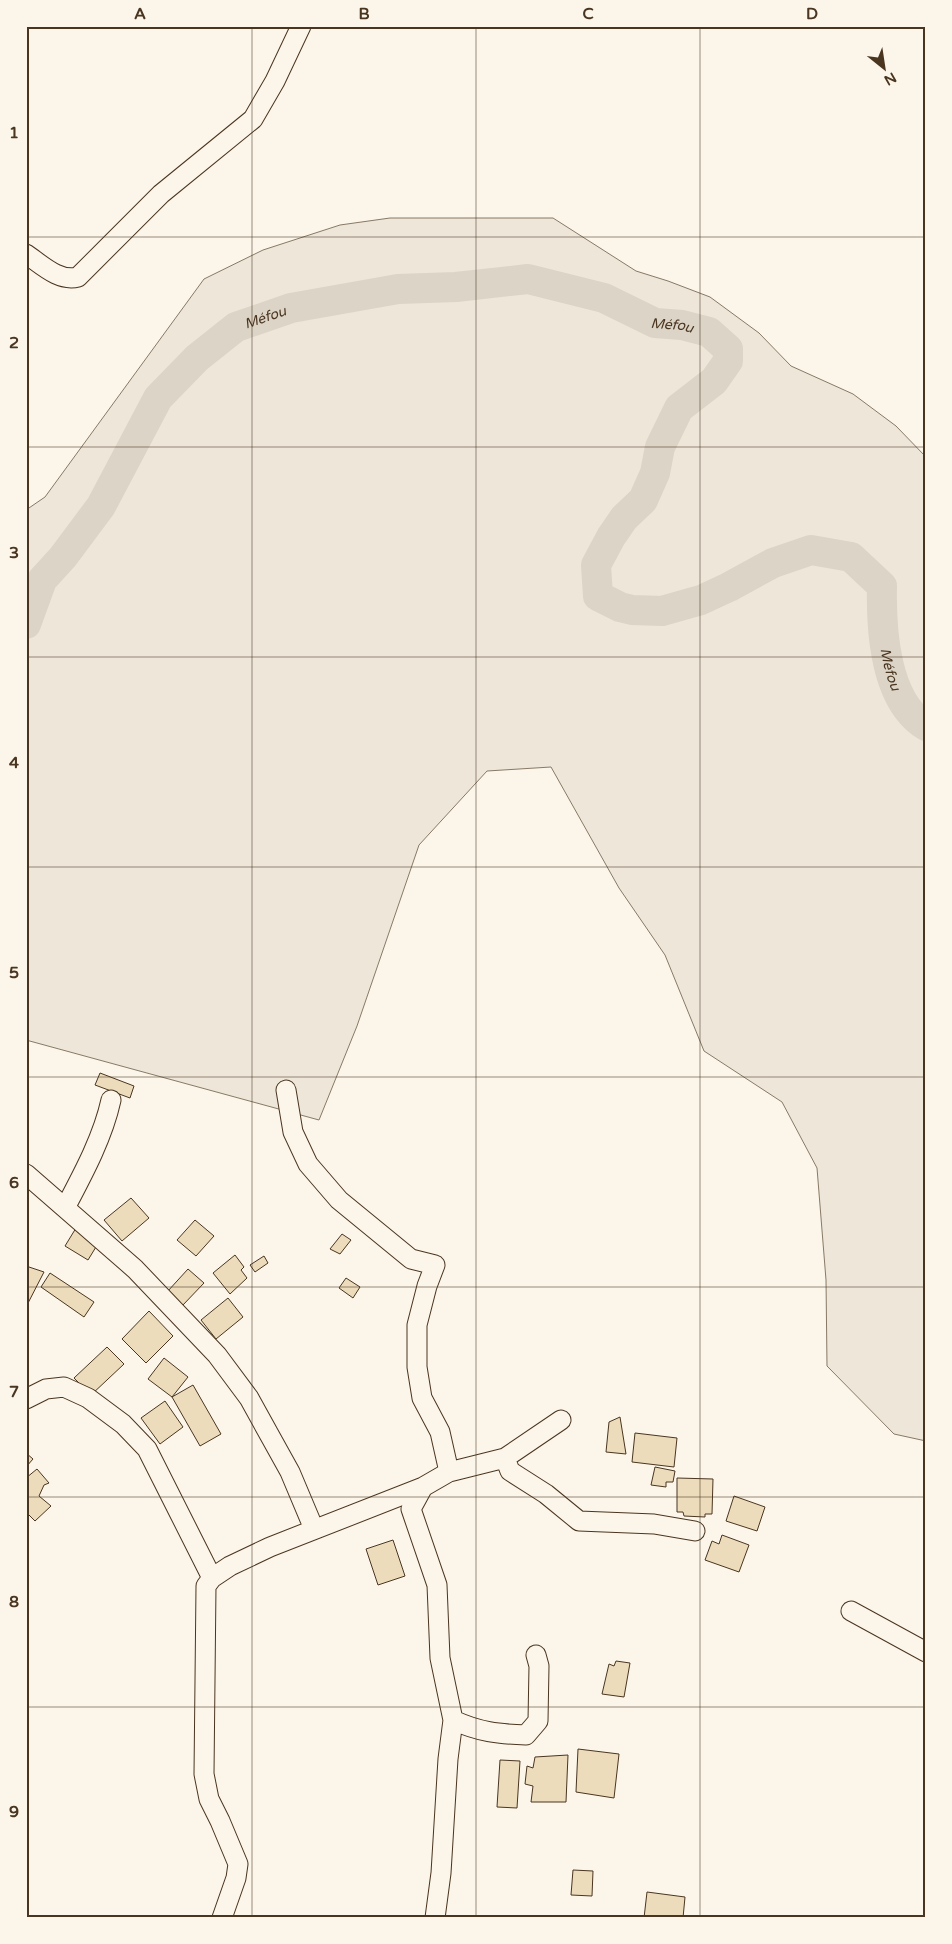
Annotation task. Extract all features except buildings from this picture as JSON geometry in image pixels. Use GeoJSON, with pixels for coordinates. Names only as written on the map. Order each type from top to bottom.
{"type":"FeatureCollection","features":[{"type":"Feature","properties":{"kind":"street"},"geometry":{"type":"LineString","coordinates":[[26,254],[59,276],[69,280],[78,278],[161,194],[253,119],[275,81],[301,26]]}},
{"type":"Feature","properties":{"kind":"street"},"geometry":{"type":"LineString","coordinates":[[286,1090],[293,1132],[308,1164],[339,1200],[411,1258],[435,1265],[416,1325],[417,1367],[422,1398],[440,1432],[450,1472]]}},
{"type":"Feature","properties":{"kind":"street"},"geometry":{"type":"LineString","coordinates":[[65,1208],[108,1114],[111,1100]]}},
{"type":"Feature","properties":{"kind":"street"},"geometry":{"type":"LineString","coordinates":[[26,1174],[135,1269],[217,1355],[249,1398],[290,1472],[314,1529]]}},
{"type":"Feature","properties":{"kind":"street"},"geometry":{"type":"LineString","coordinates":[[26,1399],[46,1389],[64,1387],[88,1398],[123,1424],[147,1449],[212,1578]]}},
{"type":"Feature","properties":{"kind":"street"},"geometry":{"type":"LineString","coordinates":[[222,1918],[236,1878],[238,1864],[209,1799],[204,1774],[206,1586],[212,1578],[230,1566],[270,1547],[423,1488],[450,1472],[505,1458],[561,1420]]}},
{"type":"Feature","properties":{"kind":"street"},"geometry":{"type":"LineString","coordinates":[[505,1458],[510,1471],[546,1494],[579,1522],[654,1524],[695,1531]]}},
{"type":"Feature","properties":{"kind":"street"},"geometry":{"type":"LineString","coordinates":[[423,1488],[412,1508],[437,1585],[440,1658],[453,1720],[435,1918]]}},
{"type":"Feature","properties":{"kind":"street"},"geometry":{"type":"LineString","coordinates":[[851,1611],[926,1652]]}},
{"type":"Feature","properties":{"kind":"street"},"geometry":{"type":"LineString","coordinates":[[453,1720],[473,1729],[500,1734],[526,1735],[538,1722],[539,1666],[536,1655]]}},
{"type":"Feature","properties":{"kind":"shaded area"},"geometry":{"type":"Polygon","coordinates":[[[390,218],[553,218],[636,271],[710,297],[759,333],[791,366],[853,394],[896,426],[926,457],[926,1441],[894,1434],[827,1366],[826,1280],[817,1168],[782,1102],[704,1051],[665,955],[619,888],[551,767],[487,771],[419,845],[357,1026],[319,1120],[26,1040],[26,510],[45,497],[204,279],[263,250],[340,225],[390,218]]]}},
{"type":"Feature","properties":{"kind":"waterway","name":"Méfou"},"geometry":{"type":"LineString","coordinates":[[26,624],[42,580],[63,557],[101,506],[158,398],[197,358],[236,327],[291,308],[398,289],[456,287],[528,279],[604,298],[655,323],[682,325],[709,332],[728,349],[728,361],[714,381],[679,408],[660,447],[655,473],[643,500],[624,518],[596,565],[598,596],[620,607],[632,610],[662,611],[701,600],[773,563],[811,550],[851,557],[882,586],[883,622],[888,663],[902,700],[912,715],[926,726]]}}]}
